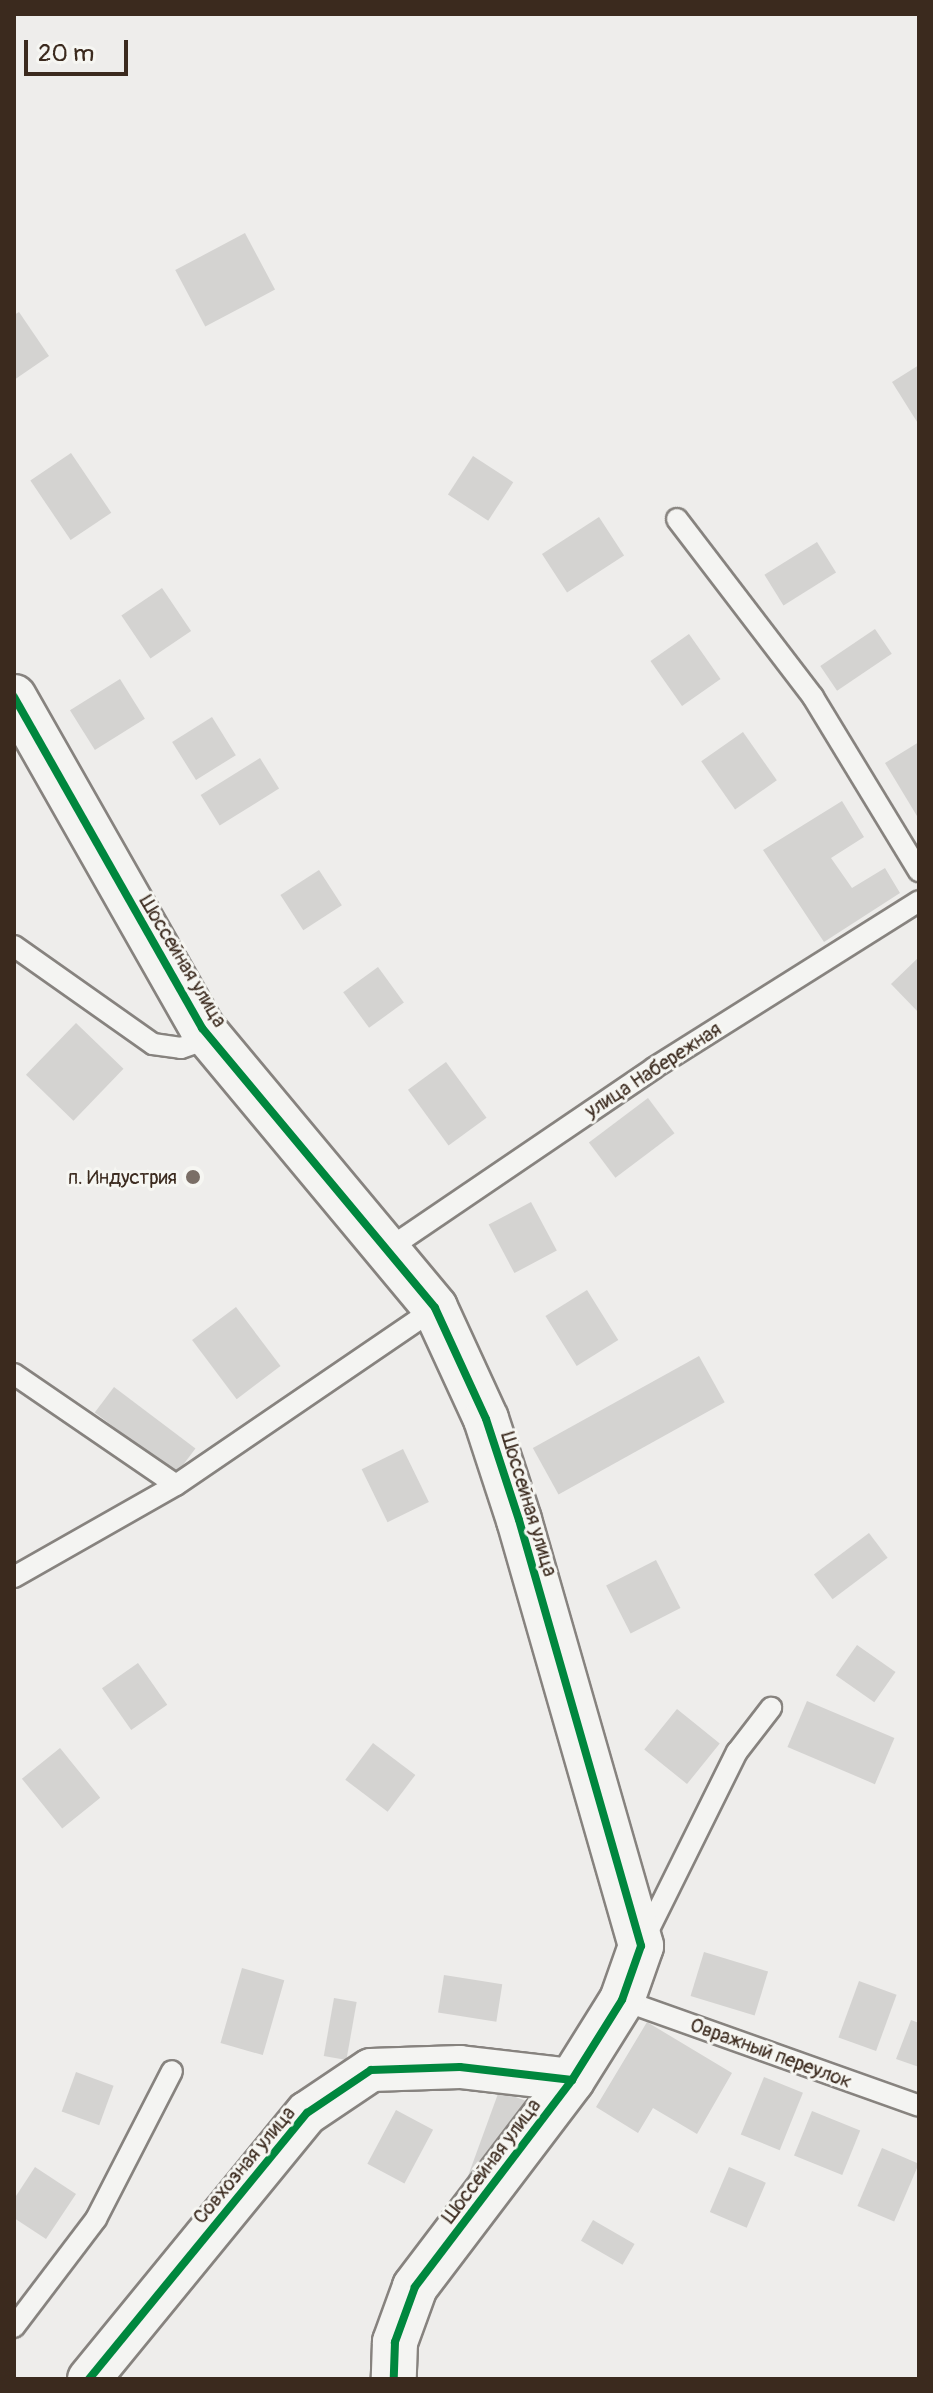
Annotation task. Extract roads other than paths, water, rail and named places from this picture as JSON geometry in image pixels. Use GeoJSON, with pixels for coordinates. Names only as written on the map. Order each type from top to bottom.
{"type":"FeatureCollection","features":[{"type":"Feature","properties":{"kind":"street","name":"Шоссейная улица"},"geometry":{"type":"LineString","coordinates":[[14,697],[210,1038],[391,1247],[435,1308],[486,1419],[510,1491],[641,1946],[622,2000],[572,2080],[415,2287],[395,2342],[394,2379]]}},
{"type":"Feature","properties":{"kind":"street","name":"Совхозная улица"},"geometry":{"type":"LineString","coordinates":[[89,2379],[307,2113],[371,2070],[460,2067],[572,2080]]}},
{"type":"Feature","properties":{"kind":"lane"},"geometry":{"type":"LineString","coordinates":[[677,519],[813,697],[919,871]]}},
{"type":"Feature","properties":{"kind":"lane","name":"улица Набережная"},"geometry":{"type":"LineString","coordinates":[[391,1247],[654,1068],[919,901]]}},
{"type":"Feature","properties":{"kind":"lane"},"geometry":{"type":"LineString","coordinates":[[14,946],[153,1044],[181,1048],[210,1038]]}},
{"type":"Feature","properties":{"kind":"lane"},"geometry":{"type":"LineString","coordinates":[[14,1577],[176,1485],[435,1308]]}},
{"type":"Feature","properties":{"kind":"lane"},"geometry":{"type":"LineString","coordinates":[[14,1374],[176,1485]]}},
{"type":"Feature","properties":{"kind":"lane","name":"Шоссейная улица"},"geometry":{"type":"LineString","coordinates":[[641,1946],[737,1752],[771,1708]]}},
{"type":"Feature","properties":{"kind":"lane","name":"Овражный переулок"},"geometry":{"type":"LineString","coordinates":[[622,2000],[919,2106]]}},
{"type":"Feature","properties":{"kind":"lane"},"geometry":{"type":"LineString","coordinates":[[14,2327],[96,2219],[172,2071]]}},
{"type":"Feature","properties":{"kind":"place","name":"п. Индустрия"},"geometry":{"type":"Point","coordinates":[193,1177]}}]}
